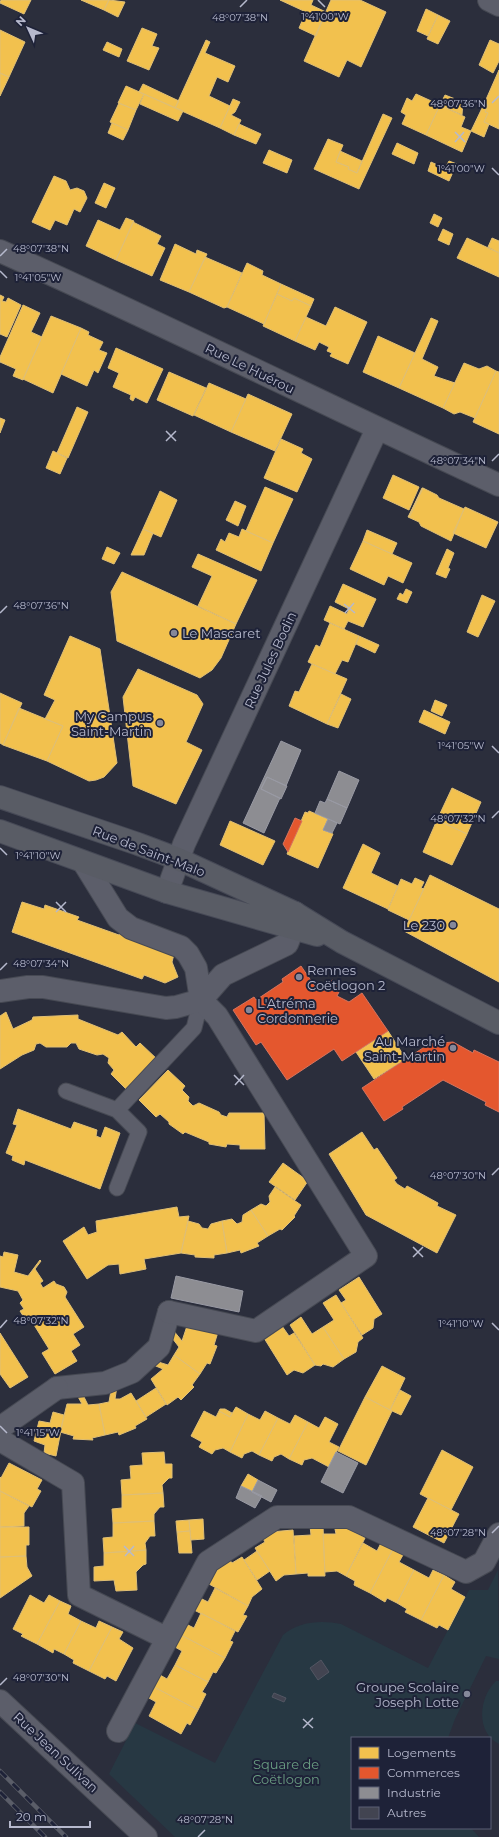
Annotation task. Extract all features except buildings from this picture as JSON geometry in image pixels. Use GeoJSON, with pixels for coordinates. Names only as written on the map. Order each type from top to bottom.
{"type":"FeatureCollection","features":[{"type":"Feature","properties":{"kind":"main road","name":"Rue de Saint-Malo"},"geometry":{"type":"LineString","coordinates":[[0,797],[178,859],[294,921],[342,942],[499,1024]]}},
{"type":"Feature","properties":{"kind":"main road","name":"Rue de Saint-Malo"},"geometry":{"type":"LineString","coordinates":[[0,831],[167,892],[294,921]]}},
{"type":"Feature","properties":{"kind":"street"},"geometry":{"type":"LineString","coordinates":[[490,0],[499,5]]}},
{"type":"Feature","properties":{"kind":"street","name":"Rue Le Huérou"},"geometry":{"type":"LineString","coordinates":[[0,251],[126,308],[377,429],[499,485]]}},
{"type":"Feature","properties":{"kind":"street","name":"Rue Jules Bodin"},"geometry":{"type":"LineString","coordinates":[[167,892],[178,859],[377,429]]}},
{"type":"Feature","properties":{"kind":"street"},"geometry":{"type":"LineString","coordinates":[[0,1428],[57,1388],[105,1383],[132,1372],[159,1347],[169,1312],[256,1331],[366,1256],[217,1016],[201,1000],[196,968],[188,954],[181,947],[131,928],[118,918],[84,862]]}},
{"type":"Feature","properties":{"kind":"street"},"geometry":{"type":"LineString","coordinates":[[0,990],[43,987],[166,1008],[176,1007],[201,1000],[223,975],[287,944],[294,921]]}},
{"type":"Feature","properties":{"kind":"street"},"geometry":{"type":"LineString","coordinates":[[0,1440],[73,1483],[79,1595],[166,1638]]}},
{"type":"Feature","properties":{"kind":"street"},"geometry":{"type":"LineString","coordinates":[[118,1731],[166,1638],[208,1562],[277,1517],[349,1516],[466,1572],[484,1562],[499,1534]]}},
{"type":"Feature","properties":{"kind":"street","name":"Rue Jean Sulivan"},"geometry":{"type":"LineString","coordinates":[[0,1701],[146,1837]]}},
{"type":"Feature","properties":{"kind":"lane"},"geometry":{"type":"LineString","coordinates":[[117,1110],[194,1028],[201,1000]]}},
{"type":"Feature","properties":{"kind":"lane"},"geometry":{"type":"LineString","coordinates":[[66,1091],[117,1110],[139,1132],[117,1188]]}},
{"type":"Feature","properties":{"kind":"green space","name":"Square de Coëtlogon"},"geometry":{"type":"Polygon","coordinates":[[[498,1570],[499,1659],[486,1656],[455,1719],[448,1737],[351,1737],[351,1829],[472,1829],[479,1837],[175,1837],[109,1774],[135,1723],[215,1763],[283,1635],[289,1630],[303,1624],[319,1622],[341,1624],[428,1668],[469,1590],[488,1590],[498,1570]]]}},
{"type":"Feature","properties":{"kind":"green space"},"geometry":{"type":"Polygon","coordinates":[[[496,1681],[499,1681],[499,1744],[491,1739],[483,1723],[483,1705],[490,1688],[496,1681]]]}},
{"type":"Feature","properties":{"kind":"railway"},"geometry":{"type":"LineString","coordinates":[[0,1771],[66,1837]]}},
{"type":"Feature","properties":{"kind":"railway"},"geometry":{"type":"LineString","coordinates":[[0,1792],[45,1837]]}},
{"type":"Feature","properties":{"kind":"place","name":"Le Mascaret"},"geometry":{"type":"Point","coordinates":[174,633]}},
{"type":"Feature","properties":{"kind":"place","name":"My Campus Saint-Martin"},"geometry":{"type":"Point","coordinates":[160,723]}},
{"type":"Feature","properties":{"kind":"place","name":"Le 230"},"geometry":{"type":"Point","coordinates":[453,925]}},
{"type":"Feature","properties":{"kind":"place","name":"Rennes Coëtlogon 2"},"geometry":{"type":"Point","coordinates":[299,977]}},
{"type":"Feature","properties":{"kind":"place","name":"L'Atréma Cordonnerie"},"geometry":{"type":"Point","coordinates":[249,1010]}},
{"type":"Feature","properties":{"kind":"place","name":"Au Marché Saint-Martin"},"geometry":{"type":"Point","coordinates":[453,1048]}},
{"type":"Feature","properties":{"kind":"place","name":"Groupe Scolaire Joseph Lotte"},"geometry":{"type":"Point","coordinates":[467,1694]}}]}
